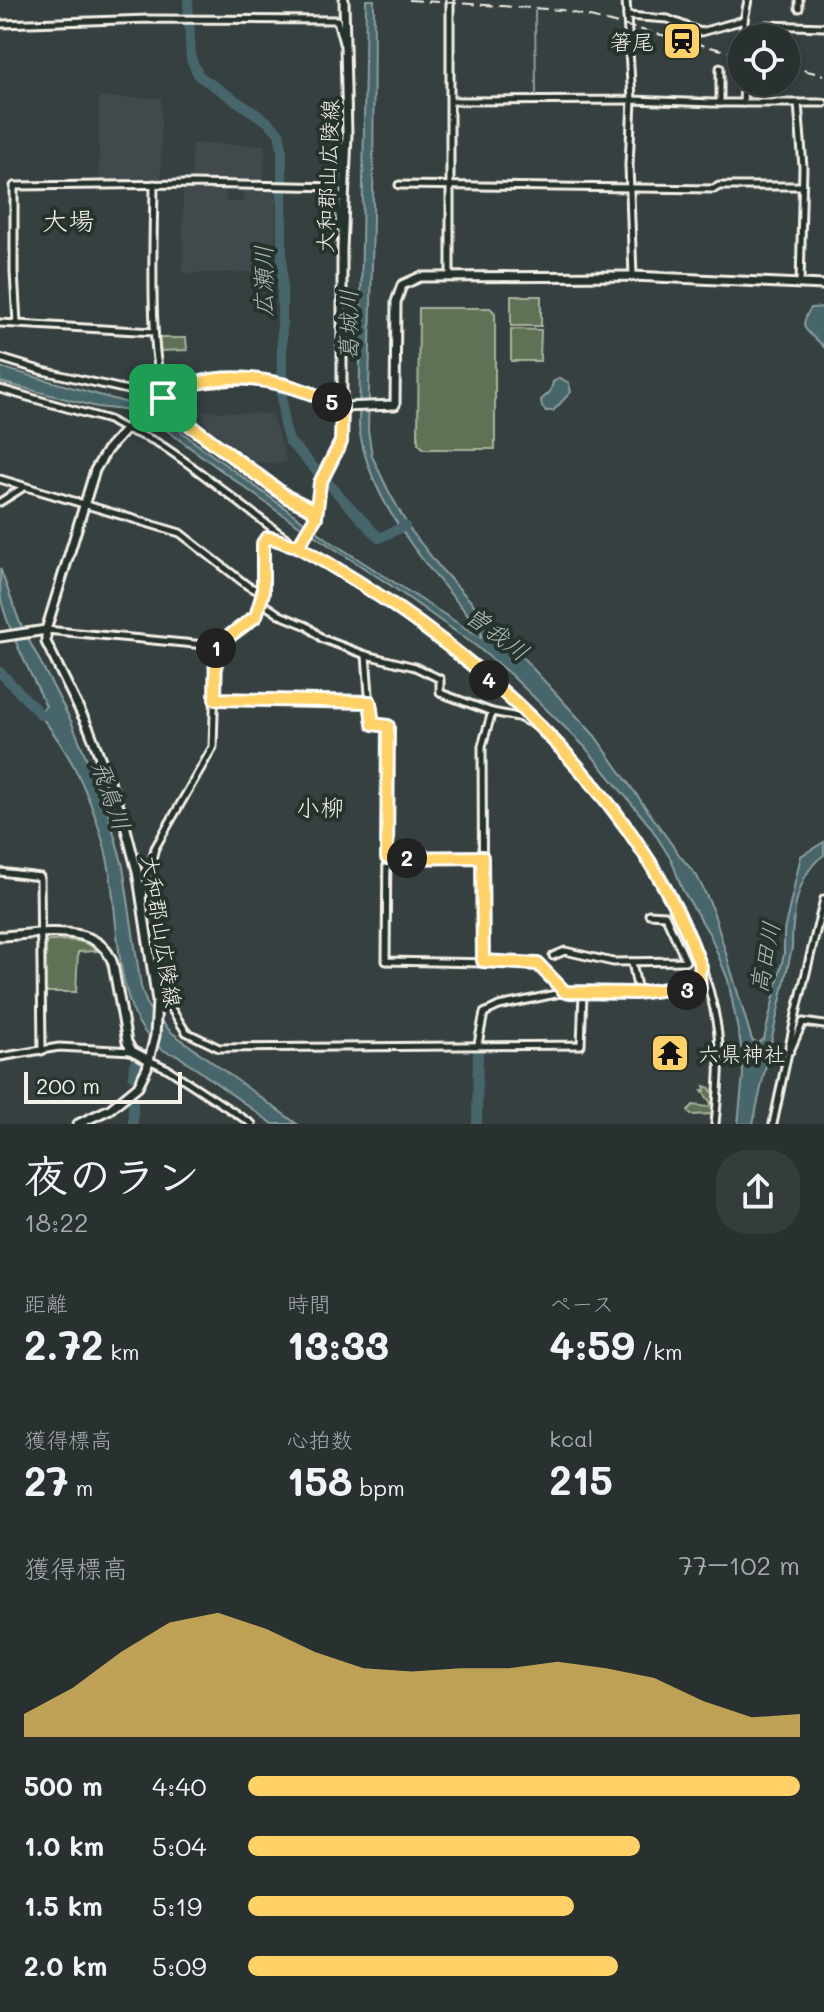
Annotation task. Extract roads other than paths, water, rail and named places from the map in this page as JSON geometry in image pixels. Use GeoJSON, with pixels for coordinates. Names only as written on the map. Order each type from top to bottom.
{"type":"FeatureCollection","features":[{"type":"Feature","properties":{"kind":"main road","name":"大和郡山広陵線"},"geometry":{"type":"LineString","coordinates":[[344,0],[347,135],[342,249],[345,407]]}},
{"type":"Feature","properties":{"kind":"main road"},"geometry":{"type":"LineString","coordinates":[[4,637],[46,630],[95,470],[107,450],[127,429],[173,391],[192,384],[246,379],[287,384],[345,407],[395,405],[396,302],[402,285],[420,277],[633,276],[824,285]]}},
{"type":"Feature","properties":{"kind":"main road","name":"大和郡山広陵線"},"geometry":{"type":"LineString","coordinates":[[46,630],[50,653],[102,760],[122,814],[137,871],[157,997],[157,1027],[149,1060],[138,1086],[110,1109],[78,1124]]}},
{"type":"Feature","properties":{"kind":"main road"},"geometry":{"type":"LineString","coordinates":[[0,936],[82,935],[97,940],[104,946],[113,964],[127,1042],[132,1051],[149,1060]]}},
{"type":"Feature","properties":{"kind":"street"},"geometry":{"type":"LineString","coordinates":[[450,0],[450,277]]}},
{"type":"Feature","properties":{"kind":"street"},"geometry":{"type":"LineString","coordinates":[[626,0],[632,100],[629,165],[633,276]]}},
{"type":"Feature","properties":{"kind":"street"},"geometry":{"type":"LineString","coordinates":[[744,24],[748,0]]}},
{"type":"Feature","properties":{"kind":"street"},"geometry":{"type":"LineString","coordinates":[[799,0],[799,8]]}},
{"type":"Feature","properties":{"kind":"street"},"geometry":{"type":"LineString","coordinates":[[627,16],[668,19],[701,32],[744,20]]}},
{"type":"Feature","properties":{"kind":"street"},"geometry":{"type":"LineString","coordinates":[[0,24],[183,19],[337,20],[346,56]]}},
{"type":"Feature","properties":{"kind":"street"},"geometry":{"type":"LineString","coordinates":[[800,26],[824,27]]}},
{"type":"Feature","properties":{"kind":"street"},"geometry":{"type":"LineString","coordinates":[[720,68],[720,103]]}},
{"type":"Feature","properties":{"kind":"street"},"geometry":{"type":"LineString","coordinates":[[743,96],[743,103]]}},
{"type":"Feature","properties":{"kind":"street"},"geometry":{"type":"LineString","coordinates":[[452,101],[824,103]]}},
{"type":"Feature","properties":{"kind":"street"},"geometry":{"type":"LineString","coordinates":[[798,103],[803,167],[800,283]]}},
{"type":"Feature","properties":{"kind":"street"},"geometry":{"type":"LineString","coordinates":[[342,249],[337,187],[339,157],[347,135]]}},
{"type":"Feature","properties":{"kind":"street"},"geometry":{"type":"LineString","coordinates":[[17,323],[14,186],[154,184],[337,187]]}},
{"type":"Feature","properties":{"kind":"street"},"geometry":{"type":"LineString","coordinates":[[154,184],[154,332],[164,397],[192,426],[287,497],[312,509],[316,517]]}},
{"type":"Feature","properties":{"kind":"street"},"geometry":{"type":"LineString","coordinates":[[399,185],[802,186]]}},
{"type":"Feature","properties":{"kind":"street"},"geometry":{"type":"LineString","coordinates":[[0,323],[154,332]]}},
{"type":"Feature","properties":{"kind":"street"},"geometry":{"type":"LineString","coordinates":[[0,358],[55,374],[164,397]]}},
{"type":"Feature","properties":{"kind":"street"},"geometry":{"type":"LineString","coordinates":[[0,389],[109,420],[156,442],[298,545],[425,629],[471,665],[540,728],[590,780],[645,857],[671,900],[701,967],[717,1028],[719,1076],[715,1124]]}},
{"type":"Feature","properties":{"kind":"street"},"geometry":{"type":"LineString","coordinates":[[178,404],[192,419],[192,426]]}},
{"type":"Feature","properties":{"kind":"street"},"geometry":{"type":"LineString","coordinates":[[298,545],[316,517],[320,483],[341,442],[345,407]]}},
{"type":"Feature","properties":{"kind":"street"},"geometry":{"type":"LineString","coordinates":[[0,479],[180,533],[248,586],[263,593]]}},
{"type":"Feature","properties":{"kind":"street"},"geometry":{"type":"LineString","coordinates":[[0,502],[25,486]]}},
{"type":"Feature","properties":{"kind":"street"},"geometry":{"type":"LineString","coordinates":[[46,630],[216,646],[254,620],[262,603],[263,543],[267,538],[273,537],[289,546],[298,545]]}},
{"type":"Feature","properties":{"kind":"street"},"geometry":{"type":"LineString","coordinates":[[262,603],[280,615],[307,626],[323,639],[430,673],[440,679],[440,692],[443,694],[492,712],[518,717],[540,728]]}},
{"type":"Feature","properties":{"kind":"street"},"geometry":{"type":"LineString","coordinates":[[142,901],[155,848],[213,747],[216,646]]}},
{"type":"Feature","properties":{"kind":"street"},"geometry":{"type":"LineString","coordinates":[[366,655],[373,724],[388,726],[386,961],[538,964],[565,992]]}},
{"type":"Feature","properties":{"kind":"street"},"geometry":{"type":"LineString","coordinates":[[215,699],[370,702]]}},
{"type":"Feature","properties":{"kind":"street"},"geometry":{"type":"LineString","coordinates":[[483,961],[482,746],[492,712]]}},
{"type":"Feature","properties":{"kind":"street"},"geometry":{"type":"LineString","coordinates":[[387,858],[482,857]]}},
{"type":"Feature","properties":{"kind":"street"},"geometry":{"type":"LineString","coordinates":[[137,871],[148,870]]}},
{"type":"Feature","properties":{"kind":"street"},"geometry":{"type":"LineString","coordinates":[[0,872],[40,877],[42,1051]]}},
{"type":"Feature","properties":{"kind":"street"},"geometry":{"type":"LineString","coordinates":[[773,1124],[824,899]]}},
{"type":"Feature","properties":{"kind":"street"},"geometry":{"type":"LineString","coordinates":[[553,956],[569,951],[604,961],[686,961],[665,915],[649,914]]}},
{"type":"Feature","properties":{"kind":"street"},"geometry":{"type":"LineString","coordinates":[[632,962],[638,992]]}},
{"type":"Feature","properties":{"kind":"street"},"geometry":{"type":"LineString","coordinates":[[478,1045],[482,1019],[491,1009],[565,992],[696,991],[700,988],[701,967]]}},
{"type":"Feature","properties":{"kind":"street"},"geometry":{"type":"LineString","coordinates":[[157,997],[165,999],[186,1032],[219,1048],[581,1045],[583,993]]}},
{"type":"Feature","properties":{"kind":"street"},"geometry":{"type":"LineString","coordinates":[[786,1059],[803,1022],[824,1025]]}},
{"type":"Feature","properties":{"kind":"street"},"geometry":{"type":"LineString","coordinates":[[0,1057],[59,1047],[132,1051]]}},
{"type":"Feature","properties":{"kind":"street"},"geometry":{"type":"LineString","coordinates":[[149,1060],[252,1124]]}},
{"type":"Feature","properties":{"kind":"water","name":"曽我川"},"geometry":{"type":"Polygon","coordinates":[[[366,0],[374,0],[368,430],[372,456],[388,490],[409,528],[441,569],[595,736],[697,876],[712,907],[752,1040],[758,1043],[764,1039],[784,954],[784,931],[801,856],[824,842],[824,855],[807,873],[798,897],[792,948],[753,1124],[738,1124],[743,1075],[741,1046],[728,980],[710,935],[650,826],[585,747],[511,675],[476,646],[277,511],[151,419],[0,382],[0,367],[156,411],[333,543],[481,638],[481,630],[423,560],[389,511],[365,456],[359,427],[366,0]]]}},
{"type":"Feature","properties":{"kind":"water"},"geometry":{"type":"Polygon","coordinates":[[[824,307],[824,347],[806,330],[804,322],[811,308],[824,307]]]}},
{"type":"Feature","properties":{"kind":"water"},"geometry":{"type":"Polygon","coordinates":[[[560,378],[569,383],[571,392],[553,411],[546,411],[541,400],[550,392],[553,382],[560,378]]]}},
{"type":"Feature","properties":{"kind":"water"},"geometry":{"type":"Polygon","coordinates":[[[0,568],[20,623],[71,721],[106,805],[123,866],[141,987],[148,1007],[171,1032],[297,1124],[273,1124],[177,1055],[161,1049],[137,1020],[125,983],[111,879],[102,838],[77,772],[38,713],[46,706],[5,614],[1,600],[0,568]]]}},
{"type":"Feature","properties":{"kind":"waterway","name":"広瀬川"},"geometry":{"type":"LineString","coordinates":[[188,0],[191,59],[199,76],[268,122],[279,133],[282,148],[282,394],[284,424],[289,441],[379,538],[405,526]]}},
{"type":"Feature","properties":{"kind":"waterway"},"geometry":{"type":"LineString","coordinates":[[535,11],[536,93]]}},
{"type":"Feature","properties":{"kind":"waterway"},"geometry":{"type":"LineString","coordinates":[[625,35],[628,94]]}},
{"type":"Feature","properties":{"kind":"waterway"},"geometry":{"type":"LineString","coordinates":[[0,672],[41,715],[49,715]]}},
{"type":"Feature","properties":{"kind":"waterway"},"geometry":{"type":"LineString","coordinates":[[477,1124],[478,1051]]}},
{"type":"Feature","properties":{"kind":"waterway"},"geometry":{"type":"LineString","coordinates":[[133,1076],[134,1065],[138,1065]]}},
{"type":"Feature","properties":{"kind":"waterway"},"geometry":{"type":"LineString","coordinates":[[133,1103],[133,1124]]}},
{"type":"Feature","properties":{"kind":"railway"},"geometry":{"type":"LineString","coordinates":[[409,0],[562,10],[728,52]]}},
{"type":"Feature","properties":{"kind":"railway"},"geometry":{"type":"LineString","coordinates":[[800,69],[824,75]]}},
{"type":"Feature","properties":{"kind":"place","name":"箸尾"},"geometry":{"type":"Point","coordinates":[682,41]}},
{"type":"Feature","properties":{"kind":"place","name":"六県神社"},"geometry":{"type":"Point","coordinates":[670,1053]}},
{"type":"Feature","properties":{"kind":"district","name":"大場"},"geometry":{"type":"Point","coordinates":[68,220]}},
{"type":"Feature","properties":{"kind":"district","name":"小柳"},"geometry":{"type":"Point","coordinates":[320,806]}},
{"type":"Feature","properties":{"kind":"water label","name":"葛城川"},"geometry":{"type":"Point","coordinates":[347,325]}},
{"type":"Feature","properties":{"kind":"water label","name":"飛鳥川"},"geometry":{"type":"Point","coordinates":[112,795]}},
{"type":"Feature","properties":{"kind":"water label","name":"高田川"},"geometry":{"type":"Point","coordinates":[764,957]}}]}
